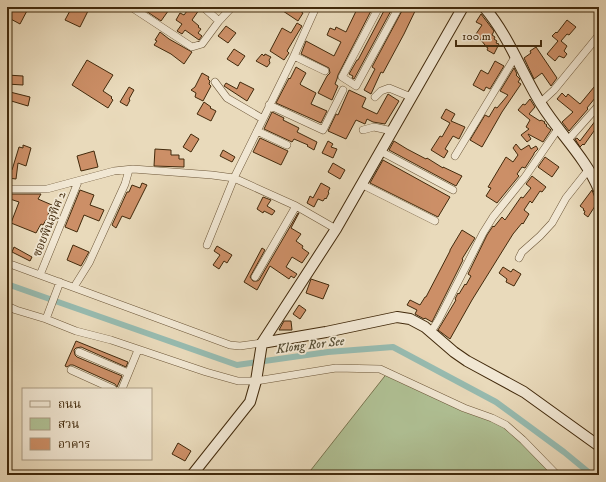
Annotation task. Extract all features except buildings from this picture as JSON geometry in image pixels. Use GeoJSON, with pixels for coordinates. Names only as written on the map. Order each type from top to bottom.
{"type":"FeatureCollection","features":[{"type":"Feature","properties":{"kind":"street"},"geometry":{"type":"LineString","coordinates":[[131,7],[192,47],[202,44],[219,21],[232,7]]}},
{"type":"Feature","properties":{"kind":"street"},"geometry":{"type":"LineString","coordinates":[[203,7],[219,21]]}},
{"type":"Feature","properties":{"kind":"street"},"geometry":{"type":"LineString","coordinates":[[207,244],[234,178],[294,56],[316,7]]}},
{"type":"Feature","properties":{"kind":"street"},"geometry":{"type":"LineString","coordinates":[[379,7],[342,77],[356,86],[399,7]]}},
{"type":"Feature","properties":{"kind":"street"},"geometry":{"type":"LineString","coordinates":[[192,475],[250,402],[262,345],[336,229],[463,7]]}},
{"type":"Feature","properties":{"kind":"street"},"geometry":{"type":"LineString","coordinates":[[484,7],[502,31],[540,102],[558,129],[589,169],[599,190]]}},
{"type":"Feature","properties":{"kind":"street"},"geometry":{"type":"LineString","coordinates":[[540,102],[554,90],[599,35]]}},
{"type":"Feature","properties":{"kind":"street"},"geometry":{"type":"LineString","coordinates":[[294,56],[325,71]]}},
{"type":"Feature","properties":{"kind":"street"},"geometry":{"type":"LineString","coordinates":[[455,156],[515,57]]}},
{"type":"Feature","properties":{"kind":"street"},"geometry":{"type":"LineString","coordinates":[[215,82],[227,98],[263,119]]}},
{"type":"Feature","properties":{"kind":"street"},"geometry":{"type":"LineString","coordinates":[[375,97],[383,90],[389,88],[412,96]]}},
{"type":"Feature","properties":{"kind":"street"},"geometry":{"type":"LineString","coordinates":[[269,105],[323,130],[343,90]]}},
{"type":"Feature","properties":{"kind":"street"},"geometry":{"type":"LineString","coordinates":[[567,141],[599,105]]}},
{"type":"Feature","properties":{"kind":"street"},"geometry":{"type":"LineString","coordinates":[[363,130],[374,127],[392,131]]}},
{"type":"Feature","properties":{"kind":"street"},"geometry":{"type":"LineString","coordinates":[[431,332],[483,233],[493,217],[525,177],[558,129]]}},
{"type":"Feature","properties":{"kind":"street"},"geometry":{"type":"LineString","coordinates":[[257,131],[287,145]]}},
{"type":"Feature","properties":{"kind":"street"},"geometry":{"type":"LineString","coordinates":[[380,151],[453,190]]}},
{"type":"Feature","properties":{"kind":"street"},"geometry":{"type":"LineString","coordinates":[[519,258],[522,252],[552,223],[566,198],[589,169]]}},
{"type":"Feature","properties":{"kind":"street"},"geometry":{"type":"LineString","coordinates":[[74,287],[89,263],[125,184],[129,170]]}},
{"type":"Feature","properties":{"kind":"street"},"geometry":{"type":"LineString","coordinates":[[7,189],[46,189],[114,172],[129,170],[191,172],[234,178],[296,206],[336,229]]}},
{"type":"Feature","properties":{"kind":"street","name":"ซอยพินอุทิศ 2"},"geometry":{"type":"LineString","coordinates":[[40,275],[78,182]]}},
{"type":"Feature","properties":{"kind":"street"},"geometry":{"type":"LineString","coordinates":[[361,184],[435,221]]}},
{"type":"Feature","properties":{"kind":"street"},"geometry":{"type":"LineString","coordinates":[[255,277],[296,206]]}},
{"type":"Feature","properties":{"kind":"street"},"geometry":{"type":"LineString","coordinates":[[7,261],[10,264],[40,275],[230,344],[240,346],[262,345],[397,317],[414,320],[431,332],[454,352],[524,392],[599,446]]}},
{"type":"Feature","properties":{"kind":"street"},"geometry":{"type":"LineString","coordinates":[[46,319],[60,282]]}},
{"type":"Feature","properties":{"kind":"street"},"geometry":{"type":"LineString","coordinates":[[7,306],[76,331],[111,340],[206,372],[238,381],[336,368],[380,369],[464,408],[492,418],[506,425],[557,475]]}},
{"type":"Feature","properties":{"kind":"street"},"geometry":{"type":"LineString","coordinates":[[122,388],[138,350]]}},
{"type":"Feature","properties":{"kind":"street"},"geometry":{"type":"LineString","coordinates":[[79,352],[128,373]]}},
{"type":"Feature","properties":{"kind":"street"},"geometry":{"type":"LineString","coordinates":[[70,370],[111,388]]}},
{"type":"Feature","properties":{"kind":"green space"},"geometry":{"type":"Polygon","coordinates":[[[388,372],[515,432],[559,475],[307,475],[388,372]]]}},
{"type":"Feature","properties":{"kind":"waterway","name":"Klong Ror See"},"geometry":{"type":"LineString","coordinates":[[7,284],[237,365],[328,352],[393,347],[496,402],[564,452],[592,475]]}}]}
